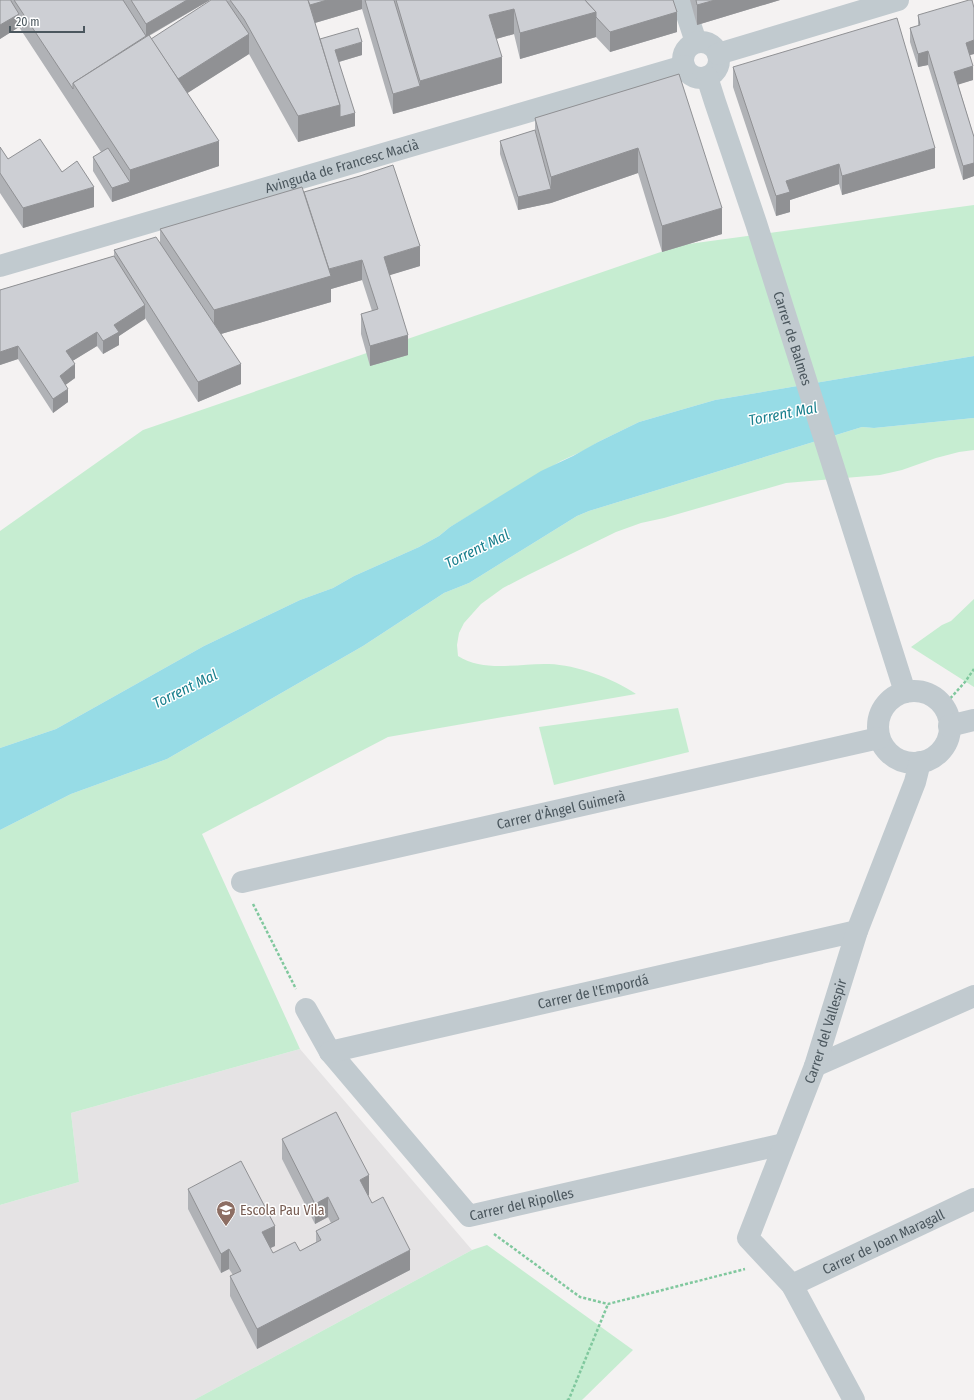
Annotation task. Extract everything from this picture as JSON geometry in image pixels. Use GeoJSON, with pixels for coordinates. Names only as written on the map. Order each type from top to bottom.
{"type":"FeatureCollection","features":[{"type":"Feature","properties":{"kind":"street"},"geometry":{"type":"LineString","coordinates":[[682,0],[696,42]]}},
{"type":"Feature","properties":{"kind":"street"},"geometry":{"type":"LineString","coordinates":[[718,54],[898,0]]}},
{"type":"Feature","properties":{"kind":"street"},"geometry":{"type":"LineString","coordinates":[[696,42],[706,42],[715,49],[718,54],[718,65],[712,74],[707,76],[696,77],[687,71],[682,60],[683,54],[690,45],[696,42]]}},
{"type":"Feature","properties":{"kind":"street","name":"Avinguda de Francesc Macià"},"geometry":{"type":"LineString","coordinates":[[0,266],[684,66]]}},
{"type":"Feature","properties":{"kind":"street","name":"Carrer de Balmes"},"geometry":{"type":"LineString","coordinates":[[707,76],[717,110],[756,223],[905,692]]}},
{"type":"Feature","properties":{"kind":"street"},"geometry":{"type":"LineString","coordinates":[[916,691],[926,693],[936,699],[946,716],[946,741],[938,754],[920,762],[910,763],[896,758],[884,748],[879,738],[877,727],[880,715],[886,705],[894,697],[905,692],[916,691]]}},
{"type":"Feature","properties":{"kind":"street"},"geometry":{"type":"LineString","coordinates":[[946,716],[974,720]]}},
{"type":"Feature","properties":{"kind":"street","name":"Carrer d'Àngel Guimerà"},"geometry":{"type":"LineString","coordinates":[[242,882],[879,738]]}},
{"type":"Feature","properties":{"kind":"street","name":"Carrer del Vallespir"},"geometry":{"type":"LineString","coordinates":[[854,1400],[792,1285],[748,1238],[815,1066],[857,931],[915,782],[920,762]]}},
{"type":"Feature","properties":{"kind":"street","name":"Carrer de l'Empordá"},"geometry":{"type":"LineString","coordinates":[[330,1052],[857,931]]}},
{"type":"Feature","properties":{"kind":"street"},"geometry":{"type":"LineString","coordinates":[[815,1066],[974,996]]}},
{"type":"Feature","properties":{"kind":"street","name":"Carrer del Ripolles"},"geometry":{"type":"LineString","coordinates":[[306,1009],[330,1052],[470,1216],[784,1144]]}},
{"type":"Feature","properties":{"kind":"street","name":"Carrer de Joan Maragall"},"geometry":{"type":"LineString","coordinates":[[792,1285],[974,1199]]}},
{"type":"Feature","properties":{"kind":"path"},"geometry":{"type":"LineString","coordinates":[[946,716],[965,682],[974,670]]}},
{"type":"Feature","properties":{"kind":"path"},"geometry":{"type":"LineString","coordinates":[[242,882],[306,1009]]}},
{"type":"Feature","properties":{"kind":"path"},"geometry":{"type":"LineString","coordinates":[[470,1216],[580,1297],[608,1304],[770,1262]]}},
{"type":"Feature","properties":{"kind":"path"},"geometry":{"type":"LineString","coordinates":[[568,1400],[608,1304]]}},
{"type":"Feature","properties":{"kind":"shaded area","name":"Escola Pau Vila"},"geometry":{"type":"Polygon","coordinates":[[[300,1049],[472,1250],[194,1400],[0,1400],[0,1205],[79,1182],[71,1113],[300,1049]]]}},
{"type":"Feature","properties":{"kind":"green space"},"geometry":{"type":"Polygon","coordinates":[[[974,205],[974,356],[715,400],[639,422],[561,461],[419,547],[354,576],[333,588],[300,600],[204,646],[56,729],[0,748],[0,531],[143,430],[681,245],[974,205]]]}},
{"type":"Feature","properties":{"kind":"green space"},"geometry":{"type":"Polygon","coordinates":[[[974,418],[974,450],[936,458],[902,470],[880,475],[786,483],[664,518],[641,523],[616,532],[528,575],[503,588],[481,604],[464,623],[459,633],[457,645],[458,656],[468,661],[491,666],[549,664],[571,667],[594,673],[627,688],[636,694],[388,737],[202,834],[300,1049],[71,1113],[79,1182],[0,1205],[0,830],[71,794],[167,759],[363,646],[444,593],[469,583],[577,516],[862,427],[874,428],[974,418]]]}},
{"type":"Feature","properties":{"kind":"green space"},"geometry":{"type":"Polygon","coordinates":[[[974,599],[974,687],[911,647],[942,625],[951,621],[974,599]]]}},
{"type":"Feature","properties":{"kind":"green space"},"geometry":{"type":"Polygon","coordinates":[[[678,708],[689,752],[554,785],[539,727],[678,708]]]}},
{"type":"Feature","properties":{"kind":"green space"},"geometry":{"type":"Polygon","coordinates":[[[487,1245],[633,1350],[582,1400],[194,1400],[472,1250],[487,1245]]]}},
{"type":"Feature","properties":{"kind":"water","name":"Torrent Mal"},"geometry":{"type":"Polygon","coordinates":[[[974,356],[974,418],[874,428],[862,427],[577,516],[469,583],[444,593],[363,646],[167,759],[71,794],[0,830],[0,748],[56,729],[204,646],[300,600],[333,588],[354,576],[419,547],[439,536],[450,527],[541,471],[639,422],[715,400],[974,356]]]}},
{"type":"Feature","properties":{"kind":"building"},"geometry":{"type":"Polygon","coordinates":[[[0,0],[11,0],[19,14],[0,25],[0,0]]]}},
{"type":"Feature","properties":{"kind":"building"},"geometry":{"type":"Polygon","coordinates":[[[14,0],[123,0],[146,36],[73,83],[73,89],[14,0]]]}},
{"type":"Feature","properties":{"kind":"building"},"geometry":{"type":"Polygon","coordinates":[[[131,0],[187,0],[146,24],[131,0]]]}},
{"type":"Feature","properties":{"kind":"building"},"geometry":{"type":"Polygon","coordinates":[[[211,0],[226,0],[249,34],[178,79],[151,39],[211,0]]]}},
{"type":"Feature","properties":{"kind":"building"},"geometry":{"type":"Polygon","coordinates":[[[230,0],[308,0],[340,105],[298,116],[244,19],[230,0]]]}},
{"type":"Feature","properties":{"kind":"building"},"geometry":{"type":"Polygon","coordinates":[[[308,0],[327,0],[310,5],[308,0]]]}},
{"type":"Feature","properties":{"kind":"building"},"geometry":{"type":"Polygon","coordinates":[[[365,0],[394,0],[420,86],[393,94],[365,0]]]}},
{"type":"Feature","properties":{"kind":"building"},"geometry":{"type":"Polygon","coordinates":[[[396,0],[585,0],[596,12],[520,33],[514,9],[489,15],[502,57],[420,81],[396,0]]]}},
{"type":"Feature","properties":{"kind":"building"},"geometry":{"type":"Polygon","coordinates":[[[585,0],[673,0],[677,12],[610,32],[596,17],[596,12],[585,0]]]}},
{"type":"Feature","properties":{"kind":"building"},"geometry":{"type":"Polygon","coordinates":[[[696,0],[715,0],[697,5],[696,0]]]}},
{"type":"Feature","properties":{"kind":"building"},"geometry":{"type":"Polygon","coordinates":[[[972,0],[974,8],[974,40],[966,43],[973,66],[954,72],[974,137],[974,163],[963,166],[928,51],[918,54],[910,28],[920,25],[918,15],[972,0]]]}},
{"type":"Feature","properties":{"kind":"building"},"geometry":{"type":"Polygon","coordinates":[[[897,18],[935,148],[842,176],[839,164],[786,181],[790,192],[776,196],[733,67],[897,18]]]}},
{"type":"Feature","properties":{"kind":"building"},"geometry":{"type":"Polygon","coordinates":[[[358,28],[362,42],[335,50],[355,113],[340,117],[340,105],[320,39],[358,28]]]}},
{"type":"Feature","properties":{"kind":"building"},"geometry":{"type":"Polygon","coordinates":[[[149,35],[219,141],[130,170],[73,83],[149,35]]]}},
{"type":"Feature","properties":{"kind":"building"},"geometry":{"type":"Polygon","coordinates":[[[679,74],[722,208],[662,226],[638,148],[551,177],[535,118],[679,74]]]}},
{"type":"Feature","properties":{"kind":"building"},"geometry":{"type":"Polygon","coordinates":[[[535,130],[551,189],[518,197],[500,141],[535,130]]]}},
{"type":"Feature","properties":{"kind":"building"},"geometry":{"type":"Polygon","coordinates":[[[40,139],[62,172],[77,161],[94,187],[23,208],[0,173],[0,147],[8,159],[40,139]]]}},
{"type":"Feature","properties":{"kind":"building"},"geometry":{"type":"Polygon","coordinates":[[[108,148],[130,182],[112,188],[93,157],[108,148]]]}},
{"type":"Feature","properties":{"kind":"building"},"geometry":{"type":"Polygon","coordinates":[[[393,165],[420,246],[384,257],[408,335],[370,346],[361,314],[378,309],[362,260],[329,269],[304,192],[393,165]]]}},
{"type":"Feature","properties":{"kind":"building"},"geometry":{"type":"Polygon","coordinates":[[[302,187],[331,276],[214,310],[160,229],[302,187]]]}},
{"type":"Feature","properties":{"kind":"building"},"geometry":{"type":"Polygon","coordinates":[[[156,237],[241,364],[198,382],[114,250],[156,237]]]}},
{"type":"Feature","properties":{"kind":"building"},"geometry":{"type":"Polygon","coordinates":[[[114,256],[145,305],[114,325],[119,332],[103,341],[97,332],[66,351],[75,364],[60,376],[68,389],[53,399],[18,346],[0,352],[0,290],[114,256]]]}},
{"type":"Feature","properties":{"kind":"building"},"geometry":{"type":"Polygon","coordinates":[[[336,1112],[369,1175],[360,1180],[372,1203],[383,1197],[410,1250],[257,1329],[230,1276],[241,1271],[229,1249],[221,1254],[188,1189],[241,1161],[275,1226],[262,1232],[273,1253],[295,1242],[300,1251],[321,1240],[316,1231],[339,1219],[328,1197],[315,1204],[282,1139],[336,1112]]]}},
{"type":"Feature","properties":{"kind":"place","name":"Escola Pau Vila"},"geometry":{"type":"Point","coordinates":[226,1227]}}]}
